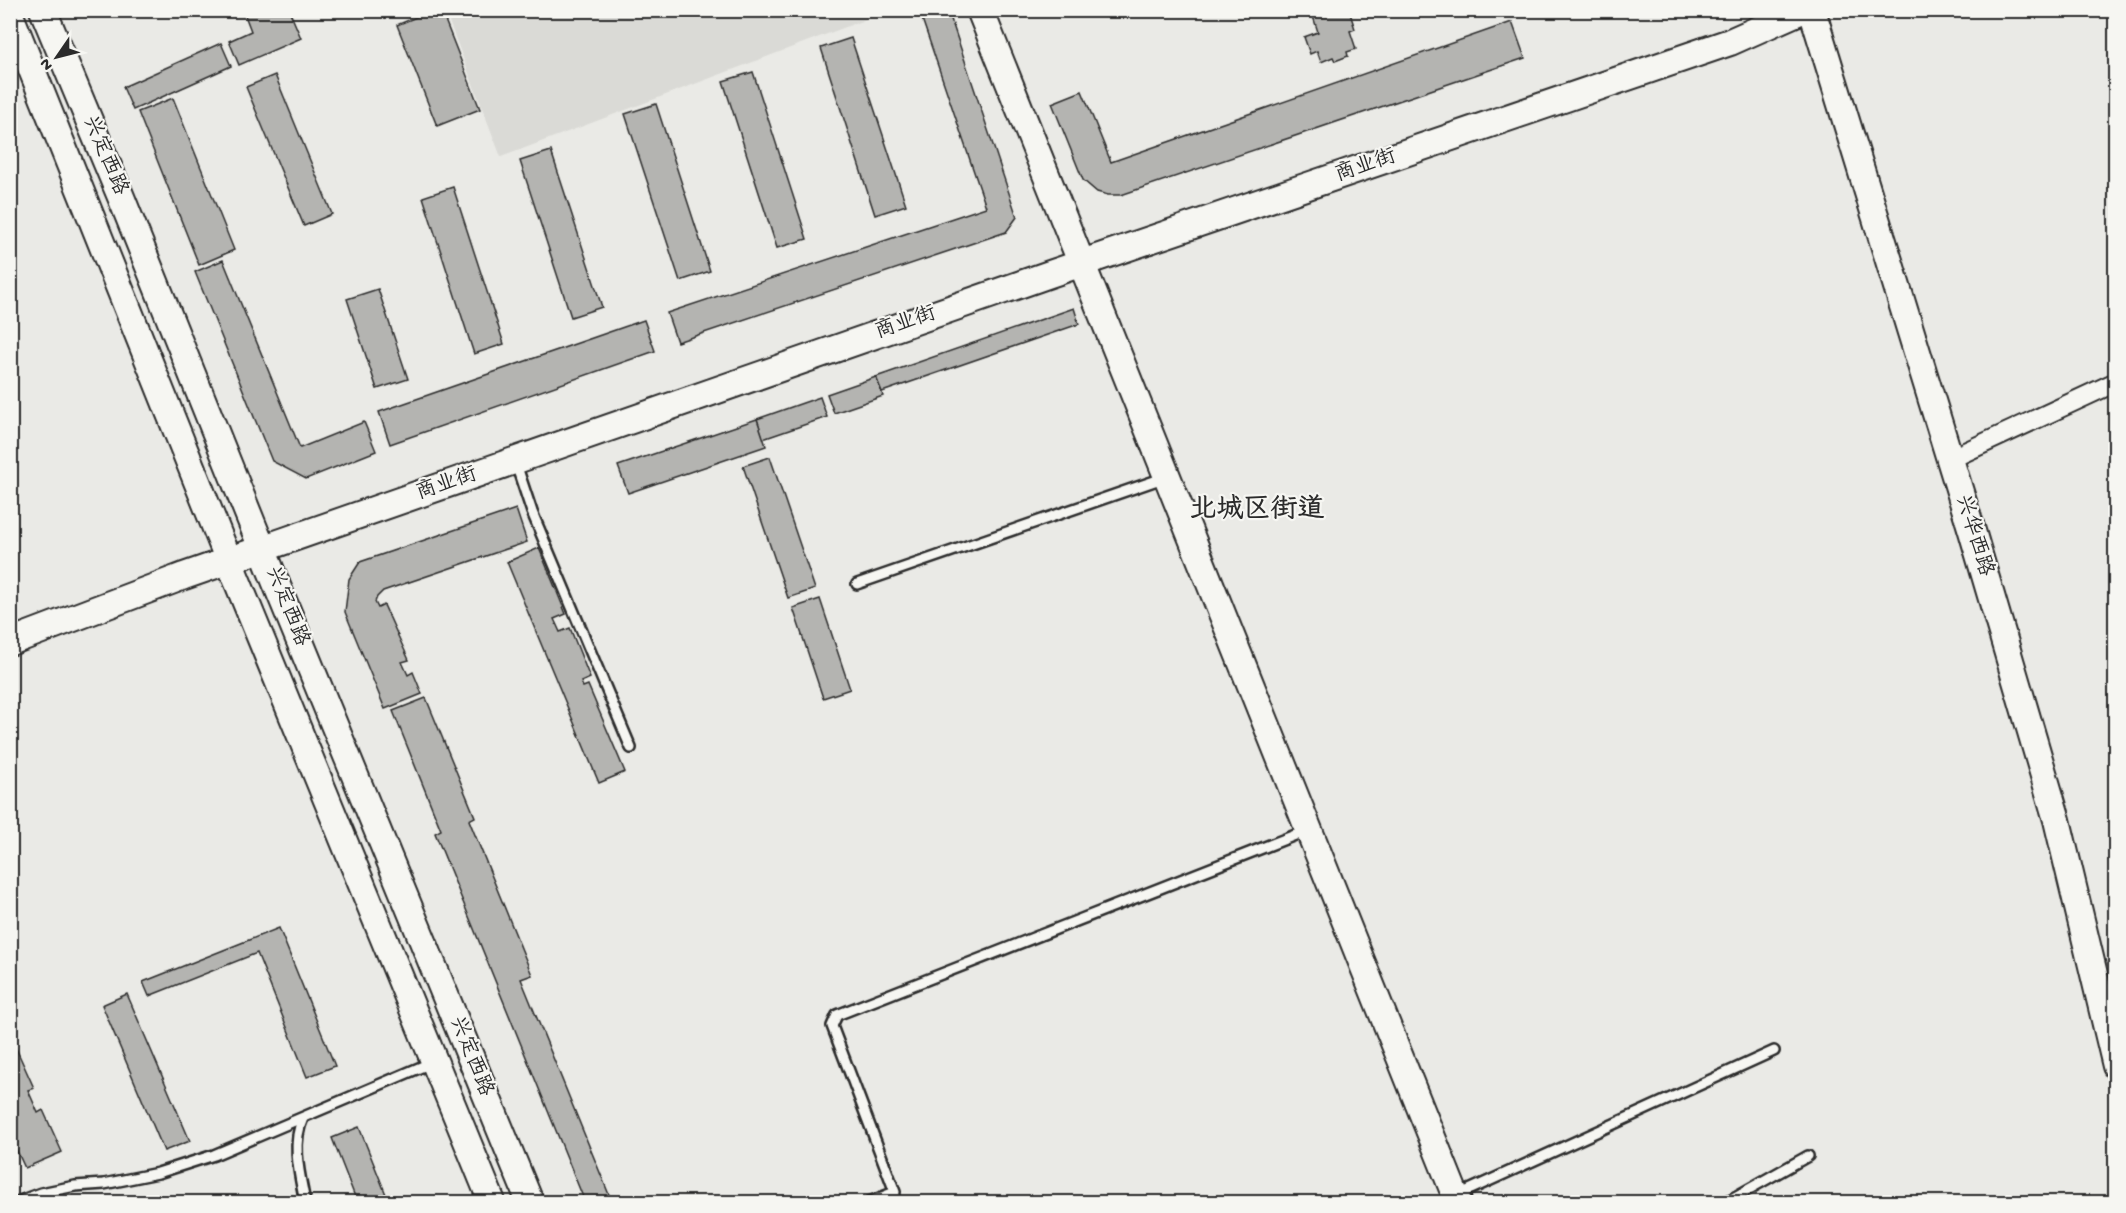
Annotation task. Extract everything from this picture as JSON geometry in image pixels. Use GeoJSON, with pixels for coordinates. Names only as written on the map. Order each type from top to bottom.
{"type":"FeatureCollection","features":[{"type":"Feature","properties":{"kind":"main road","name":"兴定西路"},"geometry":{"type":"LineString","coordinates":[[43,10],[126,208],[262,549],[530,1203]]}},
{"type":"Feature","properties":{"kind":"main road"},"geometry":{"type":"LineString","coordinates":[[980,10],[1457,1199]]}},
{"type":"Feature","properties":{"kind":"main road","name":"商业街"},"geometry":{"type":"LineString","coordinates":[[10,642],[262,549],[1083,263],[1730,42],[1802,10]]}},
{"type":"Feature","properties":{"kind":"main road","name":"兴华西路"},"geometry":{"type":"LineString","coordinates":[[1812,10],[1950,459],[2057,820],[2115,1066]]}},
{"type":"Feature","properties":{"kind":"main road","name":"兴定西路"},"geometry":{"type":"LineString","coordinates":[[10,15],[229,561],[492,1203]]}},
{"type":"Feature","properties":{"kind":"street"},"geometry":{"type":"LineString","coordinates":[[1950,459],[2115,382]]}},
{"type":"Feature","properties":{"kind":"lane"},"geometry":{"type":"LineString","coordinates":[[515,461],[531,512],[631,748]]}},
{"type":"Feature","properties":{"kind":"lane"},"geometry":{"type":"LineString","coordinates":[[856,584],[1168,476]]}},
{"type":"Feature","properties":{"kind":"lane"},"geometry":{"type":"LineString","coordinates":[[869,1203],[895,1192],[832,1026],[837,1016],[1309,829]]}},
{"type":"Feature","properties":{"kind":"lane"},"geometry":{"type":"LineString","coordinates":[[1457,1199],[1774,1051]]}},
{"type":"Feature","properties":{"kind":"lane"},"geometry":{"type":"LineString","coordinates":[[17,1203],[41,1193],[158,1173],[214,1155],[435,1062]]}},
{"type":"Feature","properties":{"kind":"lane"},"geometry":{"type":"LineString","coordinates":[[303,1118],[299,1126],[297,1150],[305,1203]]}},
{"type":"Feature","properties":{"kind":"lane"},"geometry":{"type":"LineString","coordinates":[[1726,1203],[1808,1156]]}},
{"type":"Feature","properties":{"kind":"shaded area"},"geometry":{"type":"Polygon","coordinates":[[[445,11],[888,11],[501,157],[445,11]]]}},
{"type":"Feature","properties":{"kind":"building"},"geometry":{"type":"Polygon","coordinates":[[[243,10],[289,10],[301,38],[239,65],[229,41],[251,31],[243,10]]]}},
{"type":"Feature","properties":{"kind":"building"},"geometry":{"type":"Polygon","coordinates":[[[433,10],[441,10],[480,109],[437,126],[397,25],[433,10]]]}},
{"type":"Feature","properties":{"kind":"building"},"geometry":{"type":"Polygon","coordinates":[[[919,10],[948,10],[1017,217],[1006,232],[677,342],[667,313],[986,207],[919,10]]]}},
{"type":"Feature","properties":{"kind":"building"},"geometry":{"type":"Polygon","coordinates":[[[1311,10],[1349,10],[1355,29],[1350,31],[1356,49],[1347,52],[1348,56],[1335,61],[1333,57],[1321,62],[1317,51],[1310,54],[1304,37],[1318,32],[1311,10]]]}},
{"type":"Feature","properties":{"kind":"building"},"geometry":{"type":"Polygon","coordinates":[[[1512,22],[1525,58],[1121,195],[1097,192],[1083,180],[1052,103],[1082,91],[1111,162],[1512,22]]]}},
{"type":"Feature","properties":{"kind":"building"},"geometry":{"type":"Polygon","coordinates":[[[851,38],[906,205],[875,215],[821,48],[851,38]]]}},
{"type":"Feature","properties":{"kind":"building"},"geometry":{"type":"Polygon","coordinates":[[[221,43],[231,66],[133,110],[123,87],[221,43]]]}},
{"type":"Feature","properties":{"kind":"building"},"geometry":{"type":"Polygon","coordinates":[[[753,72],[807,239],[777,248],[723,81],[753,72]]]}},
{"type":"Feature","properties":{"kind":"building"},"geometry":{"type":"Polygon","coordinates":[[[275,75],[332,214],[304,226],[246,87],[275,75]]]}},
{"type":"Feature","properties":{"kind":"building"},"geometry":{"type":"Polygon","coordinates":[[[173,98],[234,250],[199,265],[138,112],[173,98]]]}},
{"type":"Feature","properties":{"kind":"building"},"geometry":{"type":"Polygon","coordinates":[[[656,104],[710,271],[680,281],[625,114],[656,104]]]}},
{"type":"Feature","properties":{"kind":"building"},"geometry":{"type":"Polygon","coordinates":[[[551,151],[602,307],[571,317],[520,161],[551,151]]]}},
{"type":"Feature","properties":{"kind":"building"},"geometry":{"type":"Polygon","coordinates":[[[453,187],[504,344],[474,354],[423,197],[453,187]]]}},
{"type":"Feature","properties":{"kind":"building"},"geometry":{"type":"Polygon","coordinates":[[[223,260],[300,448],[364,422],[376,451],[306,479],[272,461],[195,272],[223,260]]]}},
{"type":"Feature","properties":{"kind":"building"},"geometry":{"type":"Polygon","coordinates":[[[378,289],[408,379],[377,389],[347,299],[378,289]]]}},
{"type":"Feature","properties":{"kind":"building"},"geometry":{"type":"Polygon","coordinates":[[[1074,308],[1079,324],[882,392],[876,377],[1074,308]]]}},
{"type":"Feature","properties":{"kind":"building"},"geometry":{"type":"Polygon","coordinates":[[[644,320],[655,351],[390,444],[379,412],[644,320]]]}},
{"type":"Feature","properties":{"kind":"building"},"geometry":{"type":"Polygon","coordinates":[[[876,377],[883,396],[834,413],[827,394],[876,377]]]}},
{"type":"Feature","properties":{"kind":"building"},"geometry":{"type":"Polygon","coordinates":[[[820,397],[827,417],[763,439],[757,419],[820,397]]]}},
{"type":"Feature","properties":{"kind":"building"},"geometry":{"type":"Polygon","coordinates":[[[757,419],[766,446],[628,493],[618,466],[757,419]]]}},
{"type":"Feature","properties":{"kind":"building"},"geometry":{"type":"Polygon","coordinates":[[[770,457],[815,589],[788,598],[743,466],[770,457]]]}},
{"type":"Feature","properties":{"kind":"building"},"geometry":{"type":"Polygon","coordinates":[[[516,509],[527,542],[383,591],[377,597],[375,602],[378,608],[384,605],[409,660],[402,662],[408,675],[413,672],[422,694],[385,709],[345,612],[349,579],[360,562],[516,509]]]}},
{"type":"Feature","properties":{"kind":"building"},"geometry":{"type":"Polygon","coordinates":[[[539,548],[566,614],[554,619],[560,632],[570,628],[590,678],[581,682],[583,687],[588,685],[625,772],[599,783],[507,562],[539,548]]]}},
{"type":"Feature","properties":{"kind":"building"},"geometry":{"type":"Polygon","coordinates":[[[820,599],[850,689],[823,698],[793,608],[820,599]]]}},
{"type":"Feature","properties":{"kind":"building"},"geometry":{"type":"Polygon","coordinates":[[[426,698],[475,817],[469,820],[532,975],[521,979],[612,1202],[585,1202],[435,833],[441,830],[393,711],[426,698]]]}},
{"type":"Feature","properties":{"kind":"building"},"geometry":{"type":"Polygon","coordinates":[[[279,928],[335,1066],[307,1077],[257,953],[149,996],[143,982],[279,928]]]}},
{"type":"Feature","properties":{"kind":"building"},"geometry":{"type":"Polygon","coordinates":[[[127,994],[190,1141],[164,1151],[102,1005],[127,994]]]}},
{"type":"Feature","properties":{"kind":"building"},"geometry":{"type":"Polygon","coordinates":[[[15,1046],[34,1088],[28,1090],[38,1113],[43,1110],[62,1152],[25,1168],[10,1136],[10,1048],[15,1046]]]}},
{"type":"Feature","properties":{"kind":"building"},"geometry":{"type":"Polygon","coordinates":[[[359,1127],[389,1202],[357,1202],[332,1138],[359,1127]]]}},
{"type":"Feature","properties":{"kind":"district","name":"北城区街道"},"geometry":{"type":"Point","coordinates":[1257,511]}}]}
